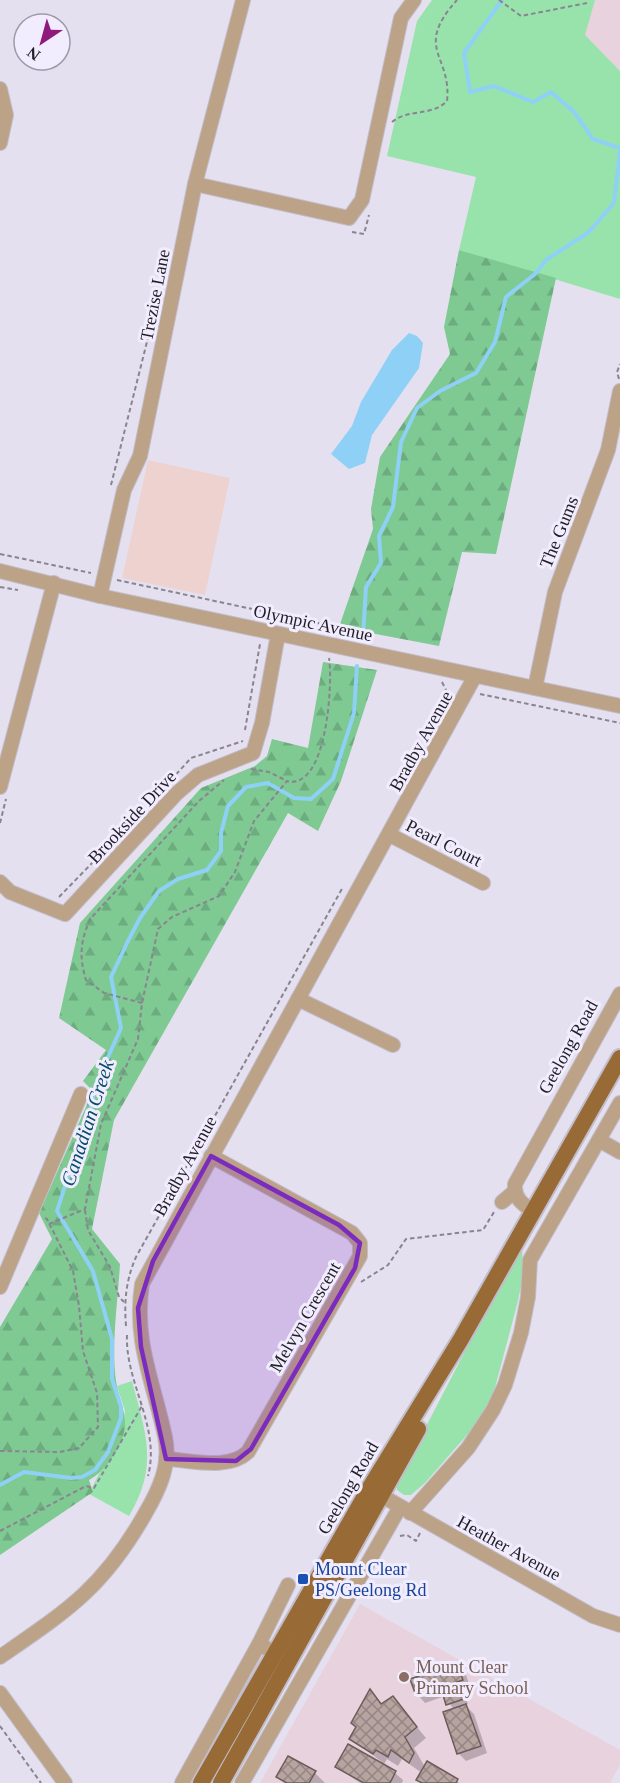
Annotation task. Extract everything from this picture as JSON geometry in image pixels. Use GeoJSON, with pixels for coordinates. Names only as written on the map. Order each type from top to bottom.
{"type":"FeatureCollection","features":[{"type":"Feature","properties":{"kind":"main road","name":"Geelong Road"},"geometry":{"type":"LineString","coordinates":[[201,1783],[282,1657],[376,1492],[429,1407],[461,1339],[618,1059]]}},
{"type":"Feature","properties":{"kind":"main road","name":"Geelong Road"},"geometry":{"type":"LineString","coordinates":[[222,1783],[282,1657]]}},
{"type":"Feature","properties":{"kind":"street","name":"Trezise Lane"},"geometry":{"type":"LineString","coordinates":[[100,596],[108,578],[124,490],[140,456],[195,184],[243,0]]}},
{"type":"Feature","properties":{"kind":"street"},"geometry":{"type":"LineString","coordinates":[[195,184],[349,218],[362,200],[401,18],[414,0]]}},
{"type":"Feature","properties":{"kind":"street"},"geometry":{"type":"LineString","coordinates":[[0,89],[6,116],[0,143]]}},
{"type":"Feature","properties":{"kind":"street","name":"The Gums"},"geometry":{"type":"LineString","coordinates":[[535,688],[555,592],[608,450],[620,391]]}},
{"type":"Feature","properties":{"kind":"street","name":"Olympic Avenue"},"geometry":{"type":"LineString","coordinates":[[0,571],[100,596],[620,706]]}},
{"type":"Feature","properties":{"kind":"street"},"geometry":{"type":"LineString","coordinates":[[0,787],[54,583]]}},
{"type":"Feature","properties":{"kind":"street","name":"Brookside Drive"},"geometry":{"type":"LineString","coordinates":[[0,882],[10,892],[65,914],[176,794],[198,775],[253,753],[262,723],[278,634]]}},
{"type":"Feature","properties":{"kind":"street","name":"Bradby Avenue"},"geometry":{"type":"LineString","coordinates":[[0,1657],[72,1607],[109,1571],[125,1549],[154,1498],[163,1479],[166,1459],[165,1438],[141,1347],[138,1308],[142,1284],[390,836],[475,676]]}},
{"type":"Feature","properties":{"kind":"street","name":"Pearl Court"},"geometry":{"type":"LineString","coordinates":[[390,836],[483,883]]}},
{"type":"Feature","properties":{"kind":"street","name":"Geelong Road"},"geometry":{"type":"LineString","coordinates":[[515,1191],[520,1173],[620,994]]}},
{"type":"Feature","properties":{"kind":"street"},"geometry":{"type":"LineString","coordinates":[[298,999],[393,1044]]}},
{"type":"Feature","properties":{"kind":"street"},"geometry":{"type":"LineString","coordinates":[[0,1287],[81,1094]]}},
{"type":"Feature","properties":{"kind":"street"},"geometry":{"type":"LineString","coordinates":[[242,1783],[405,1510],[468,1448],[493,1410],[505,1385],[521,1334],[528,1297],[530,1260],[620,1103]]}},
{"type":"Feature","properties":{"kind":"street"},"geometry":{"type":"LineString","coordinates":[[600,1140],[620,1152]]}},
{"type":"Feature","properties":{"kind":"street","name":"Melvyn Crescent"},"geometry":{"type":"LineString","coordinates":[[166,1459],[229,1462],[240,1459],[248,1452],[360,1256],[360,1244],[352,1233],[211,1156]]}},
{"type":"Feature","properties":{"kind":"street"},"geometry":{"type":"LineString","coordinates":[[502,1202],[515,1191],[520,1202],[533,1210]]}},
{"type":"Feature","properties":{"kind":"street","name":"Heather Avenue"},"geometry":{"type":"LineString","coordinates":[[376,1492],[593,1616],[620,1625]]}},
{"type":"Feature","properties":{"kind":"street"},"geometry":{"type":"LineString","coordinates":[[182,1783],[259,1644],[288,1585]]}},
{"type":"Feature","properties":{"kind":"street"},"geometry":{"type":"LineString","coordinates":[[259,1644],[282,1657]]}},
{"type":"Feature","properties":{"kind":"street"},"geometry":{"type":"LineString","coordinates":[[0,1693],[65,1783]]}},
{"type":"Feature","properties":{"kind":"path"},"geometry":{"type":"LineString","coordinates":[[390,124],[404,114],[439,109],[447,101],[448,90],[436,53],[436,33],[445,14],[457,0]]}},
{"type":"Feature","properties":{"kind":"path"},"geometry":{"type":"LineString","coordinates":[[499,0],[521,16],[587,3]]}},
{"type":"Feature","properties":{"kind":"path"},"geometry":{"type":"LineString","coordinates":[[620,364],[617,372],[620,385]]}},
{"type":"Feature","properties":{"kind":"path"},"geometry":{"type":"LineString","coordinates":[[0,554],[336,627],[334,635]]}},
{"type":"Feature","properties":{"kind":"path"},"geometry":{"type":"LineString","coordinates":[[0,586],[20,591]]}},
{"type":"Feature","properties":{"kind":"path"},"geometry":{"type":"LineString","coordinates":[[244,771],[261,770],[294,783],[302,780],[320,757],[331,675],[328,657]]}},
{"type":"Feature","properties":{"kind":"path"},"geometry":{"type":"LineString","coordinates":[[480,694],[620,723]]}},
{"type":"Feature","properties":{"kind":"path"},"geometry":{"type":"LineString","coordinates":[[142,1003],[104,993],[87,980],[82,965],[84,932],[91,918],[199,801],[227,778]]}},
{"type":"Feature","properties":{"kind":"path"},"geometry":{"type":"LineString","coordinates":[[287,781],[254,821],[235,872],[219,896],[172,917],[158,929],[142,1003],[138,1039],[101,1124],[85,1209],[88,1230],[110,1267],[119,1297],[124,1302],[127,1281],[136,1257],[346,881]]}},
{"type":"Feature","properties":{"kind":"path"},"geometry":{"type":"LineString","coordinates":[[347,1281],[353,1284],[376,1274],[396,1257],[406,1239],[483,1230],[502,1202]]}},
{"type":"Feature","properties":{"kind":"path"},"geometry":{"type":"LineString","coordinates":[[0,1451],[60,1452],[79,1448],[98,1427],[98,1393],[83,1351],[80,1306],[73,1271],[51,1223],[85,1209]]}},
{"type":"Feature","properties":{"kind":"path"},"geometry":{"type":"LineString","coordinates":[[0,1531],[86,1486],[94,1488],[142,1405],[151,1446],[147,1477]]}},
{"type":"Feature","properties":{"kind":"path"},"geometry":{"type":"LineString","coordinates":[[0,1726],[41,1783]]}},
{"type":"Feature","properties":{"kind":"highlighted area"},"geometry":{"type":"Polygon","coordinates":[[[211,1156],[339,1225],[360,1243],[355,1268],[251,1449],[236,1461],[166,1459],[141,1347],[138,1308],[153,1261],[211,1156]]]}},
{"type":"Feature","properties":{"kind":"shaded area"},"geometry":{"type":"Polygon","coordinates":[[[595,0],[620,0],[620,71],[584,35],[595,0]]]}},
{"type":"Feature","properties":{"kind":"shaded area"},"geometry":{"type":"Polygon","coordinates":[[[148,460],[230,478],[205,595],[122,578],[148,460]]]}},
{"type":"Feature","properties":{"kind":"shaded area","name":"Mount Clear Primary School"},"geometry":{"type":"Polygon","coordinates":[[[360,1604],[620,1750],[620,1765],[610,1783],[260,1783],[360,1604]]]}},
{"type":"Feature","properties":{"kind":"green space"},"geometry":{"type":"Polygon","coordinates":[[[432,0],[595,0],[585,35],[620,71],[620,299],[459,250],[476,177],[387,156],[417,21],[432,0]]]}},
{"type":"Feature","properties":{"kind":"green space"},"geometry":{"type":"Polygon","coordinates":[[[459,250],[556,278],[496,554],[462,552],[439,646],[339,627],[373,529],[371,509],[380,457],[450,354],[444,327],[459,250]]]}},
{"type":"Feature","properties":{"kind":"green space"},"geometry":{"type":"Polygon","coordinates":[[[323,662],[377,670],[341,781],[318,831],[288,813],[114,1120],[92,1229],[120,1264],[114,1353],[116,1381],[125,1421],[124,1434],[107,1464],[89,1480],[93,1492],[0,1555],[0,1327],[52,1239],[39,1213],[93,1091],[83,1081],[106,1050],[59,1018],[80,923],[201,788],[255,766],[267,756],[272,739],[308,748],[323,662]]]}},
{"type":"Feature","properties":{"kind":"green space"},"geometry":{"type":"Polygon","coordinates":[[[522,1242],[523,1275],[492,1399],[473,1428],[425,1483],[411,1495],[404,1495],[397,1490],[397,1482],[522,1242]]]}},
{"type":"Feature","properties":{"kind":"green space"},"geometry":{"type":"Polygon","coordinates":[[[132,1381],[142,1417],[147,1465],[138,1498],[129,1516],[89,1494],[123,1424],[125,1411],[117,1386],[132,1381]]]}},
{"type":"Feature","properties":{"kind":"water"},"geometry":{"type":"Polygon","coordinates":[[[409,333],[417,336],[423,343],[419,368],[372,435],[365,463],[349,469],[331,454],[352,426],[361,402],[392,350],[409,333]]]}},
{"type":"Feature","properties":{"kind":"building"},"geometry":{"type":"Polygon","coordinates":[[[457,1663],[463,1680],[416,1696],[410,1679],[457,1663]]]}},
{"type":"Feature","properties":{"kind":"building"},"geometry":{"type":"Polygon","coordinates":[[[459,1686],[464,1699],[446,1705],[442,1692],[459,1686]]]}},
{"type":"Feature","properties":{"kind":"building"},"geometry":{"type":"Polygon","coordinates":[[[370,1689],[381,1704],[393,1696],[417,1727],[405,1737],[414,1753],[409,1763],[391,1750],[388,1757],[376,1750],[373,1754],[349,1739],[356,1727],[351,1723],[370,1689]]]}},
{"type":"Feature","properties":{"kind":"building"},"geometry":{"type":"Polygon","coordinates":[[[466,1704],[481,1746],[457,1754],[443,1712],[466,1704]]]}},
{"type":"Feature","properties":{"kind":"building"},"geometry":{"type":"Polygon","coordinates":[[[348,1744],[396,1771],[390,1783],[364,1783],[335,1767],[348,1744]]]}},
{"type":"Feature","properties":{"kind":"building"},"geometry":{"type":"Polygon","coordinates":[[[288,1756],[316,1771],[309,1783],[287,1783],[276,1777],[288,1756]]]}},
{"type":"Feature","properties":{"kind":"building"},"geometry":{"type":"Polygon","coordinates":[[[427,1761],[458,1779],[456,1783],[422,1783],[416,1780],[427,1761]]]}},
{"type":"Feature","properties":{"kind":"waterway","name":"Canadian Creek"},"geometry":{"type":"LineString","coordinates":[[502,0],[464,53],[470,92],[494,86],[533,102],[551,92],[574,112],[593,139],[620,148]]}},
{"type":"Feature","properties":{"kind":"waterway","name":"Canadian Creek"},"geometry":{"type":"LineString","coordinates":[[363,637],[366,587],[381,563],[379,536],[393,507],[401,442],[417,408],[440,391],[476,373],[495,342],[506,297],[535,274],[546,260],[589,232],[614,203],[620,152]]}},
{"type":"Feature","properties":{"kind":"waterway","name":"Canadian Creek"},"geometry":{"type":"LineString","coordinates":[[0,1485],[24,1472],[71,1478],[82,1477],[95,1470],[108,1452],[121,1418],[121,1407],[112,1379],[112,1339],[93,1271],[57,1211],[67,1180],[82,1148],[96,1084],[121,1028],[111,977],[140,918],[159,891],[178,879],[207,870],[221,851],[221,833],[228,806],[246,787],[268,783],[294,798],[311,799],[333,779],[354,713],[357,666]]}},
{"type":"Feature","properties":{"kind":"place","name":"Mount Clear PS/Geelong Rd"},"geometry":{"type":"Point","coordinates":[303,1579]}},
{"type":"Feature","properties":{"kind":"place","name":"Mount Clear Primary School"},"geometry":{"type":"Point","coordinates":[404,1677]}}]}
